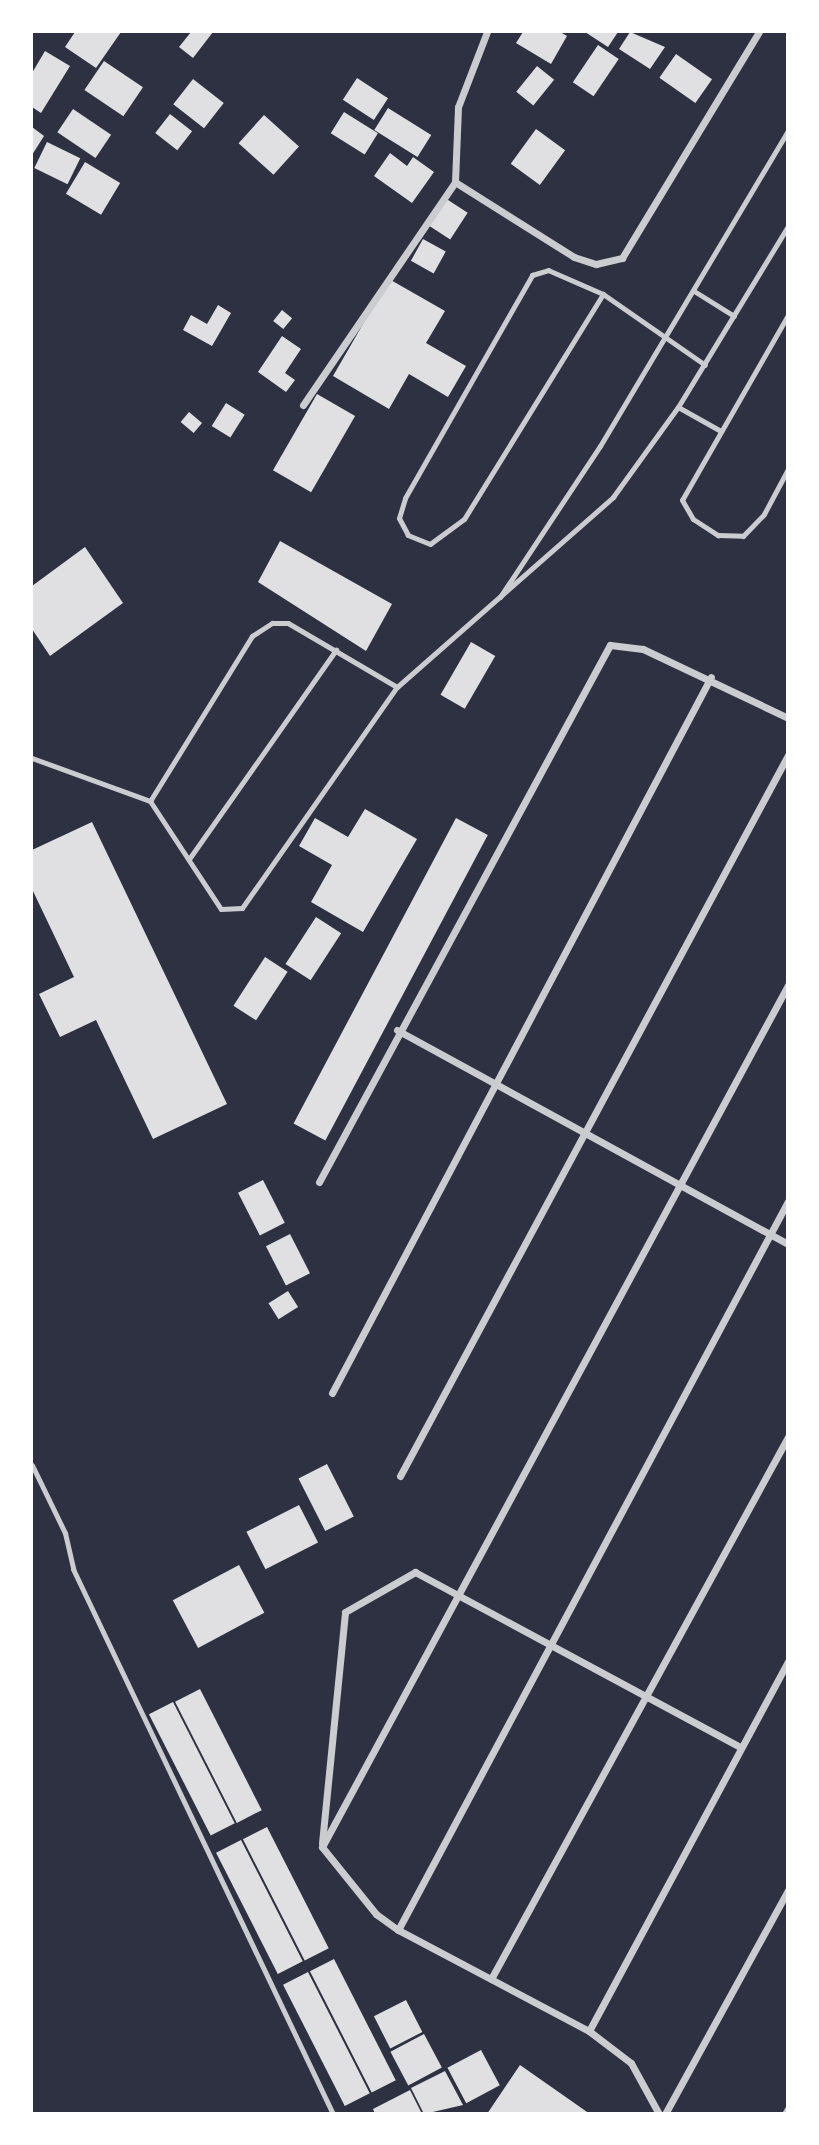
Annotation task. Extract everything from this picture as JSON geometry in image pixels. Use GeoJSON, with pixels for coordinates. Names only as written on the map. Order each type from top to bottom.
{"type":"FeatureCollection","features":[{"type":"Feature","properties":{"kind":"street"},"geometry":{"type":"LineString","coordinates":[[303,405],[455,182],[457,107],[487,32]]}},
{"type":"Feature","properties":{"kind":"street"},"geometry":{"type":"LineString","coordinates":[[455,182],[574,257],[596,264],[622,258],[759,32]]}},
{"type":"Feature","properties":{"kind":"street"},"geometry":{"type":"LineString","coordinates":[[318,1182],[397,1030],[610,645],[643,649],[711,677],[788,718]]}},
{"type":"Feature","properties":{"kind":"street"},"geometry":{"type":"LineString","coordinates":[[332,1393],[711,677]]}},
{"type":"Feature","properties":{"kind":"street"},"geometry":{"type":"LineString","coordinates":[[400,1476],[788,755]]}},
{"type":"Feature","properties":{"kind":"street"},"geometry":{"type":"LineString","coordinates":[[322,1847],[464,1594],[678,1186],[788,985]]}},
{"type":"Feature","properties":{"kind":"street"},"geometry":{"type":"LineString","coordinates":[[397,1030],[788,1244]]}},
{"type":"Feature","properties":{"kind":"street"},"geometry":{"type":"LineString","coordinates":[[398,1930],[555,1644],[788,1201]]}},
{"type":"Feature","properties":{"kind":"street"},"geometry":{"type":"LineString","coordinates":[[491,1979],[649,1697],[788,1437]]}},
{"type":"Feature","properties":{"kind":"street"},"geometry":{"type":"LineString","coordinates":[[659,2113],[631,2063],[589,2031],[398,1930],[376,1914],[322,1847],[345,1612],[415,1572],[464,1594],[740,1747]]}},
{"type":"Feature","properties":{"kind":"street"},"geometry":{"type":"LineString","coordinates":[[589,2031],[788,1661]]}},
{"type":"Feature","properties":{"kind":"street"},"geometry":{"type":"LineString","coordinates":[[665,2113],[788,1890]]}},
{"type":"Feature","properties":{"kind":"street"},"geometry":{"type":"LineString","coordinates":[[785,2113],[788,2109]]}},
{"type":"Feature","properties":{"kind":"lane"},"geometry":{"type":"LineString","coordinates":[[496,603],[694,291],[788,131]]}},
{"type":"Feature","properties":{"kind":"lane"},"geometry":{"type":"LineString","coordinates":[[32,758],[149,801],[189,859],[216,905],[238,913],[397,687],[496,603],[613,497],[678,407],[788,226]]}},
{"type":"Feature","properties":{"kind":"lane"},"geometry":{"type":"LineString","coordinates":[[603,294],[464,519],[430,544],[408,535],[399,518],[405,498],[532,275],[548,270],[603,294],[705,365]]}},
{"type":"Feature","properties":{"kind":"lane"},"geometry":{"type":"LineString","coordinates":[[694,291],[734,316]]}},
{"type":"Feature","properties":{"kind":"lane"},"geometry":{"type":"LineString","coordinates":[[788,315],[719,430],[682,500],[693,519],[718,535],[744,536],[764,514],[788,469]]}},
{"type":"Feature","properties":{"kind":"lane"},"geometry":{"type":"LineString","coordinates":[[678,407],[719,430]]}},
{"type":"Feature","properties":{"kind":"lane"},"geometry":{"type":"LineString","coordinates":[[149,801],[260,628],[282,621],[397,687]]}},
{"type":"Feature","properties":{"kind":"lane"},"geometry":{"type":"LineString","coordinates":[[189,859],[336,650]]}},
{"type":"Feature","properties":{"kind":"lane"},"geometry":{"type":"LineString","coordinates":[[32,1465],[65,1533],[73,1569],[333,2113]]}},
{"type":"Feature","properties":{"kind":"building"},"geometry":{"type":"Polygon","coordinates":[[[75,32],[121,32],[96,68],[65,47],[75,32]]]}},
{"type":"Feature","properties":{"kind":"building"},"geometry":{"type":"Polygon","coordinates":[[[191,32],[213,32],[193,58],[179,47],[191,32]]]}},
{"type":"Feature","properties":{"kind":"building"},"geometry":{"type":"Polygon","coordinates":[[[523,32],[560,32],[567,36],[551,64],[516,43],[523,32]]]}},
{"type":"Feature","properties":{"kind":"building"},"geometry":{"type":"Polygon","coordinates":[[[585,32],[618,32],[608,47],[585,32]]]}},
{"type":"Feature","properties":{"kind":"building"},"geometry":{"type":"Polygon","coordinates":[[[630,32],[665,47],[650,69],[619,49],[630,32]]]}},
{"type":"Feature","properties":{"kind":"building"},"geometry":{"type":"Polygon","coordinates":[[[598,45],[619,59],[594,96],[573,82],[598,45]]]}},
{"type":"Feature","properties":{"kind":"building"},"geometry":{"type":"Polygon","coordinates":[[[45,51],[70,66],[41,113],[32,107],[32,73],[45,51]]]}},
{"type":"Feature","properties":{"kind":"building"},"geometry":{"type":"Polygon","coordinates":[[[676,54],[712,79],[695,103],[659,78],[676,54]]]}},
{"type":"Feature","properties":{"kind":"building"},"geometry":{"type":"Polygon","coordinates":[[[104,61],[143,87],[123,116],[84,90],[104,61]]]}},
{"type":"Feature","properties":{"kind":"building"},"geometry":{"type":"Polygon","coordinates":[[[537,66],[554,80],[533,105],[516,92],[537,66]]]}},
{"type":"Feature","properties":{"kind":"building"},"geometry":{"type":"Polygon","coordinates":[[[357,78],[388,98],[374,120],[343,100],[357,78]]]}},
{"type":"Feature","properties":{"kind":"building"},"geometry":{"type":"Polygon","coordinates":[[[193,79],[224,103],[204,128],[173,104],[193,79]]]}},
{"type":"Feature","properties":{"kind":"building"},"geometry":{"type":"Polygon","coordinates":[[[388,108],[431,135],[417,157],[374,130],[388,108]]]}},
{"type":"Feature","properties":{"kind":"building"},"geometry":{"type":"Polygon","coordinates":[[[73,109],[111,135],[95,158],[57,132],[73,109]]]}},
{"type":"Feature","properties":{"kind":"building"},"geometry":{"type":"Polygon","coordinates":[[[344,112],[378,133],[365,154],[331,133],[344,112]]]}},
{"type":"Feature","properties":{"kind":"building"},"geometry":{"type":"Polygon","coordinates":[[[170,114],[192,131],[177,150],[155,133],[170,114]]]}},
{"type":"Feature","properties":{"kind":"building"},"geometry":{"type":"Polygon","coordinates":[[[264,115],[299,146],[274,175],[239,143],[264,115]]]}},
{"type":"Feature","properties":{"kind":"building"},"geometry":{"type":"Polygon","coordinates":[[[32,127],[44,136],[32,155],[32,127]]]}},
{"type":"Feature","properties":{"kind":"building"},"geometry":{"type":"Polygon","coordinates":[[[536,129],[565,150],[540,185],[511,164],[536,129]]]}},
{"type":"Feature","properties":{"kind":"building"},"geometry":{"type":"Polygon","coordinates":[[[47,142],[80,158],[68,184],[34,168],[47,142]]]}},
{"type":"Feature","properties":{"kind":"building"},"geometry":{"type":"Polygon","coordinates":[[[390,153],[407,166],[413,157],[434,172],[412,203],[374,176],[390,153]]]}},
{"type":"Feature","properties":{"kind":"building"},"geometry":{"type":"Polygon","coordinates":[[[85,162],[120,183],[101,215],[66,194],[85,162]]]}},
{"type":"Feature","properties":{"kind":"building"},"geometry":{"type":"Polygon","coordinates":[[[445,198],[468,213],[450,240],[428,225],[445,198]]]}},
{"type":"Feature","properties":{"kind":"building"},"geometry":{"type":"Polygon","coordinates":[[[423,239],[446,252],[434,273],[411,261],[423,239]]]}},
{"type":"Feature","properties":{"kind":"building"},"geometry":{"type":"Polygon","coordinates":[[[389,279],[445,311],[426,343],[466,366],[448,397],[409,374],[389,409],[333,376],[389,279]]]}},
{"type":"Feature","properties":{"kind":"building"},"geometry":{"type":"Polygon","coordinates":[[[218,305],[231,313],[212,346],[183,330],[191,315],[207,324],[218,305]]]}},
{"type":"Feature","properties":{"kind":"building"},"geometry":{"type":"Polygon","coordinates":[[[282,310],[292,318],[283,329],[273,321],[282,310]]]}},
{"type":"Feature","properties":{"kind":"building"},"geometry":{"type":"Polygon","coordinates":[[[282,336],[301,349],[285,373],[295,380],[286,392],[258,372],[282,336]]]}},
{"type":"Feature","properties":{"kind":"building"},"geometry":{"type":"Polygon","coordinates":[[[317,394],[355,416],[311,492],[273,470],[317,394]]]}},
{"type":"Feature","properties":{"kind":"building"},"geometry":{"type":"Polygon","coordinates":[[[226,403],[245,415],[230,438],[212,426],[226,403]]]}},
{"type":"Feature","properties":{"kind":"building"},"geometry":{"type":"Polygon","coordinates":[[[189,412],[202,423],[194,433],[181,422],[189,412]]]}},
{"type":"Feature","properties":{"kind":"building"},"geometry":{"type":"Polygon","coordinates":[[[280,541],[392,604],[366,651],[258,582],[280,541]]]}},
{"type":"Feature","properties":{"kind":"building"},"geometry":{"type":"Polygon","coordinates":[[[85,547],[123,603],[50,656],[32,629],[32,586],[85,547]]]}},
{"type":"Feature","properties":{"kind":"building"},"geometry":{"type":"Polygon","coordinates":[[[471,642],[495,656],[465,709],[440,695],[471,642]]]}},
{"type":"Feature","properties":{"kind":"building"},"geometry":{"type":"Polygon","coordinates":[[[365,809],[417,839],[363,932],[311,902],[332,865],[299,846],[315,818],[348,837],[365,809]]]}},
{"type":"Feature","properties":{"kind":"building"},"geometry":{"type":"Polygon","coordinates":[[[456,818],[488,835],[325,1140],[294,1123],[456,818]]]}},
{"type":"Feature","properties":{"kind":"building"},"geometry":{"type":"Polygon","coordinates":[[[92,822],[227,1104],[153,1139],[96,1020],[60,1037],[39,994],[74,977],[32,889],[32,850],[92,822]]]}},
{"type":"Feature","properties":{"kind":"building"},"geometry":{"type":"Polygon","coordinates":[[[316,917],[341,933],[311,980],[286,964],[316,917]]]}},
{"type":"Feature","properties":{"kind":"building"},"geometry":{"type":"Polygon","coordinates":[[[265,957],[288,972],[256,1020],[233,1006],[265,957]]]}},
{"type":"Feature","properties":{"kind":"building"},"geometry":{"type":"Polygon","coordinates":[[[263,1180],[285,1223],[260,1235],[238,1193],[263,1180]]]}},
{"type":"Feature","properties":{"kind":"building"},"geometry":{"type":"Polygon","coordinates":[[[290,1234],[310,1273],[286,1285],[266,1246],[290,1234]]]}},
{"type":"Feature","properties":{"kind":"building"},"geometry":{"type":"Polygon","coordinates":[[[288,1291],[298,1307],[279,1319],[268,1303],[288,1291]]]}},
{"type":"Feature","properties":{"kind":"building"},"geometry":{"type":"Polygon","coordinates":[[[327,1464],[354,1517],[325,1531],[298,1479],[327,1464]]]}},
{"type":"Feature","properties":{"kind":"building"},"geometry":{"type":"Polygon","coordinates":[[[299,1505],[318,1542],[265,1569],[246,1532],[299,1505]]]}},
{"type":"Feature","properties":{"kind":"building"},"geometry":{"type":"Polygon","coordinates":[[[239,1565],[264,1613],[198,1648],[173,1600],[239,1565]]]}},
{"type":"Feature","properties":{"kind":"building"},"geometry":{"type":"Polygon","coordinates":[[[200,1689],[262,1810],[237,1823],[175,1702],[200,1689]]]}},
{"type":"Feature","properties":{"kind":"building"},"geometry":{"type":"Polygon","coordinates":[[[173,1702],[235,1823],[211,1835],[149,1714],[173,1702]]]}},
{"type":"Feature","properties":{"kind":"building"},"geometry":{"type":"Polygon","coordinates":[[[267,1827],[329,1948],[305,1960],[243,1839],[267,1827]]]}},
{"type":"Feature","properties":{"kind":"building"},"geometry":{"type":"Polygon","coordinates":[[[241,1840],[303,1961],[278,1974],[216,1853],[241,1840]]]}},
{"type":"Feature","properties":{"kind":"building"},"geometry":{"type":"Polygon","coordinates":[[[334,1959],[396,2080],[372,2092],[310,1971],[334,1959]]]}},
{"type":"Feature","properties":{"kind":"building"},"geometry":{"type":"Polygon","coordinates":[[[308,1972],[370,2093],[345,2106],[283,1985],[308,1972]]]}},
{"type":"Feature","properties":{"kind":"building"},"geometry":{"type":"Polygon","coordinates":[[[406,2000],[422,2032],[390,2048],[374,2016],[406,2000]]]}},
{"type":"Feature","properties":{"kind":"building"},"geometry":{"type":"Polygon","coordinates":[[[424,2034],[442,2068],[408,2085],[390,2052],[424,2034]]]}},
{"type":"Feature","properties":{"kind":"building"},"geometry":{"type":"Polygon","coordinates":[[[481,2050],[500,2085],[466,2103],[447,2068],[481,2050]]]}},
{"type":"Feature","properties":{"kind":"building"},"geometry":{"type":"Polygon","coordinates":[[[520,2065],[590,2114],[487,2114],[520,2065]]]}},
{"type":"Feature","properties":{"kind":"building"},"geometry":{"type":"Polygon","coordinates":[[[445,2071],[463,2105],[424,2114],[411,2088],[445,2071]]]}},
{"type":"Feature","properties":{"kind":"building"},"geometry":{"type":"Polygon","coordinates":[[[410,2090],[422,2114],[375,2114],[373,2109],[410,2090]]]}}]}
